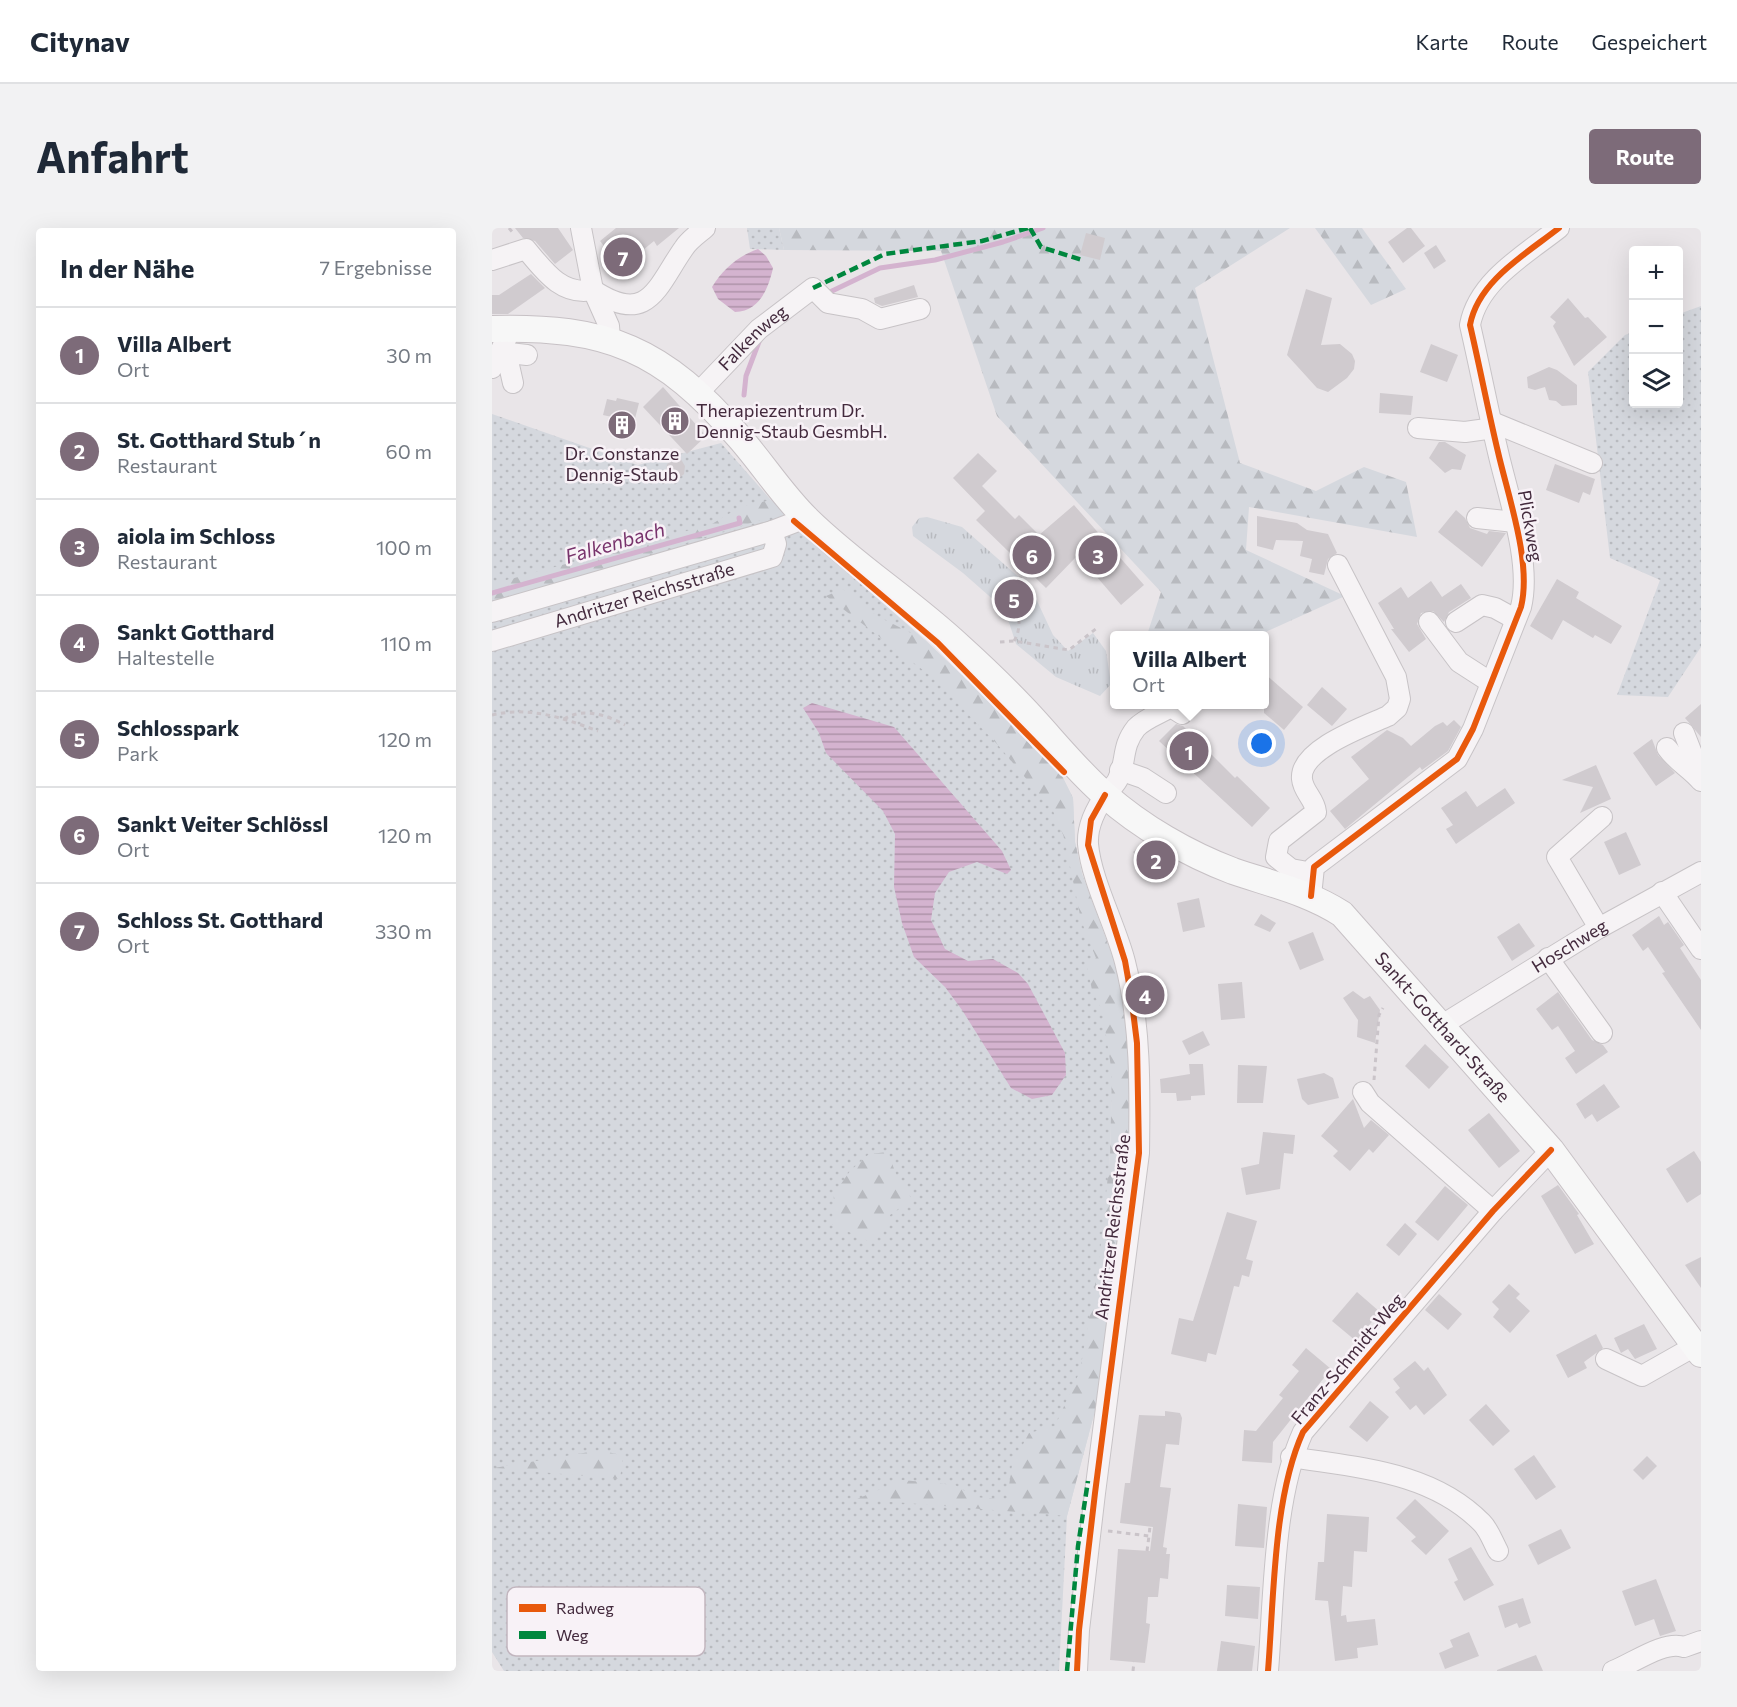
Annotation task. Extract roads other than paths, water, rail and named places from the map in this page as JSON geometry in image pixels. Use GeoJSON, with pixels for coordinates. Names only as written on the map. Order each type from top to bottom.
{"type":"FeatureCollection","features":[{"type":"Feature","properties":{"kind":"main road"},"geometry":{"type":"LineString","coordinates":[[500,346],[571,331],[610,339],[658,363],[698,393],[740,438],[806,518],[848,556],[911,604],[956,643],[1021,706],[1105,795]]}},
{"type":"Feature","properties":{"kind":"main road","name":"Sankt-Gotthard-Straße"},"geometry":{"type":"LineString","coordinates":[[1105,795],[1135,818],[1210,861],[1312,884],[1357,928],[1551,1150],[1589,1198],[1698,1350]]}},
{"type":"Feature","properties":{"kind":"street"},"geometry":{"type":"LineString","coordinates":[[581,228],[593,290],[609,326],[610,339]]}},
{"type":"Feature","properties":{"kind":"street"},"geometry":{"type":"LineString","coordinates":[[492,260],[526,249],[540,266],[567,289],[578,293],[593,290],[615,303],[638,303],[661,286],[685,246],[705,228]]}},
{"type":"Feature","properties":{"kind":"street","name":"Plickweg"},"geometry":{"type":"LineString","coordinates":[[1312,884],[1314,867],[1457,759],[1473,729],[1515,620],[1525,592],[1515,522],[1470,326],[1473,308],[1502,274],[1559,228]]}},
{"type":"Feature","properties":{"kind":"street","name":"Falkenweg"},"geometry":{"type":"LineString","coordinates":[[698,393],[759,329],[813,288],[828,303],[862,309],[880,319],[920,309]]}},
{"type":"Feature","properties":{"kind":"street"},"geometry":{"type":"LineString","coordinates":[[500,346],[527,355]]}},
{"type":"Feature","properties":{"kind":"street"},"geometry":{"type":"LineString","coordinates":[[500,346],[513,383]]}},
{"type":"Feature","properties":{"kind":"street"},"geometry":{"type":"LineString","coordinates":[[1418,428],[1464,432],[1493,425],[1592,463]]}},
{"type":"Feature","properties":{"kind":"street","name":"Andritzer Reichsstraße"},"geometry":{"type":"LineString","coordinates":[[492,612],[772,531],[806,518]]}},
{"type":"Feature","properties":{"kind":"street"},"geometry":{"type":"LineString","coordinates":[[1477,518],[1515,522]]}},
{"type":"Feature","properties":{"kind":"street","name":"Andritzer Reichsstraße"},"geometry":{"type":"LineString","coordinates":[[492,641],[772,557],[776,544],[772,531]]}},
{"type":"Feature","properties":{"kind":"street","name":"Sankt-Gotthard-Straße"},"geometry":{"type":"LineString","coordinates":[[1312,884],[1276,857],[1279,841],[1316,812],[1316,804],[1302,780],[1302,770],[1306,763],[1326,746],[1388,716],[1397,708],[1400,699],[1396,677],[1338,565]]}},
{"type":"Feature","properties":{"kind":"street"},"geometry":{"type":"LineString","coordinates":[[1456,622],[1482,605],[1495,608],[1515,620]]}},
{"type":"Feature","properties":{"kind":"street"},"geometry":{"type":"LineString","coordinates":[[1429,622],[1458,662],[1490,682]]}},
{"type":"Feature","properties":{"kind":"street","name":"Andritzer Reichsstraße"},"geometry":{"type":"LineString","coordinates":[[1077,1671],[1091,1529],[1139,1153],[1137,1043],[1131,995],[1125,962],[1088,845],[1091,820],[1105,795],[1118,780],[1123,750],[1137,727],[1168,709]]}},
{"type":"Feature","properties":{"kind":"street","name":"Andritzer Reichsstraße"},"geometry":{"type":"LineString","coordinates":[[1174,709],[1182,714]]}},
{"type":"Feature","properties":{"kind":"street"},"geometry":{"type":"LineString","coordinates":[[1684,733],[1695,761],[1696,775]]}},
{"type":"Feature","properties":{"kind":"street"},"geometry":{"type":"LineString","coordinates":[[1667,748],[1678,764],[1696,775]]}},
{"type":"Feature","properties":{"kind":"street"},"geometry":{"type":"LineString","coordinates":[[1120,770],[1143,778],[1166,793]]}},
{"type":"Feature","properties":{"kind":"street"},"geometry":{"type":"LineString","coordinates":[[1599,928],[1557,857],[1602,817]]}},
{"type":"Feature","properties":{"kind":"street","name":"Hoschweg"},"geometry":{"type":"LineString","coordinates":[[1442,1025],[1548,958],[1701,872]]}},
{"type":"Feature","properties":{"kind":"street"},"geometry":{"type":"LineString","coordinates":[[1662,892],[1701,949]]}},
{"type":"Feature","properties":{"kind":"street"},"geometry":{"type":"LineString","coordinates":[[1548,958],[1602,1033]]}},
{"type":"Feature","properties":{"kind":"street"},"geometry":{"type":"LineString","coordinates":[[1363,1092],[1370,1103],[1493,1211]]}},
{"type":"Feature","properties":{"kind":"street","name":"Franz-Schmidt-Weg"},"geometry":{"type":"LineString","coordinates":[[1268,1671],[1278,1543],[1291,1457],[1303,1432],[1493,1211],[1551,1150]]}},
{"type":"Feature","properties":{"kind":"street"},"geometry":{"type":"LineString","coordinates":[[1606,1359],[1642,1376],[1698,1350]]}},
{"type":"Feature","properties":{"kind":"street"},"geometry":{"type":"LineString","coordinates":[[1291,1457],[1405,1476],[1445,1495],[1482,1524],[1498,1551]]}},
{"type":"Feature","properties":{"kind":"street"},"geometry":{"type":"LineString","coordinates":[[1612,1671],[1632,1660],[1677,1645],[1684,1647],[1701,1641]]}},
{"type":"Feature","properties":{"kind":"waterway","name":"Falkenbach"},"geometry":{"type":"LineString","coordinates":[[832,291],[880,268],[935,260],[1003,242],[1043,228]]}},
{"type":"Feature","properties":{"kind":"waterway","name":"Falkenbach"},"geometry":{"type":"LineString","coordinates":[[744,395],[746,376],[760,339]]}},
{"type":"Feature","properties":{"kind":"waterway","name":"Falkenbach"},"geometry":{"type":"LineString","coordinates":[[492,593],[740,523],[739,518]]}},
{"type":"Feature","properties":{"kind":"place","name":"Schloss St. Gotthard"},"geometry":{"type":"Point","coordinates":[623,257]}},
{"type":"Feature","properties":{"kind":"place","name":"Therapiezentrum Dr. Dennig-Staub GesmbH."},"geometry":{"type":"Point","coordinates":[675,421]}},
{"type":"Feature","properties":{"kind":"place","name":"Dr. Constanze Dennig-Staub"},"geometry":{"type":"Point","coordinates":[622,425]}},
{"type":"Feature","properties":{"kind":"place","name":"Sankt Veiter Schlössl"},"geometry":{"type":"Point","coordinates":[1032,555]}},
{"type":"Feature","properties":{"kind":"place","name":"aiola im Schloss"},"geometry":{"type":"Point","coordinates":[1098,555]}},
{"type":"Feature","properties":{"kind":"place","name":"Schlosspark"},"geometry":{"type":"Point","coordinates":[1014,599]}},
{"type":"Feature","properties":{"kind":"place","name":"Villa Albert"},"geometry":{"type":"Point","coordinates":[1189,751]}},
{"type":"Feature","properties":{"kind":"place","name":"St. Gotthard Stub´n"},"geometry":{"type":"Point","coordinates":[1156,860]}},
{"type":"Feature","properties":{"kind":"place","name":"Sankt Gotthard"},"geometry":{"type":"Point","coordinates":[1145,995]}}]}
